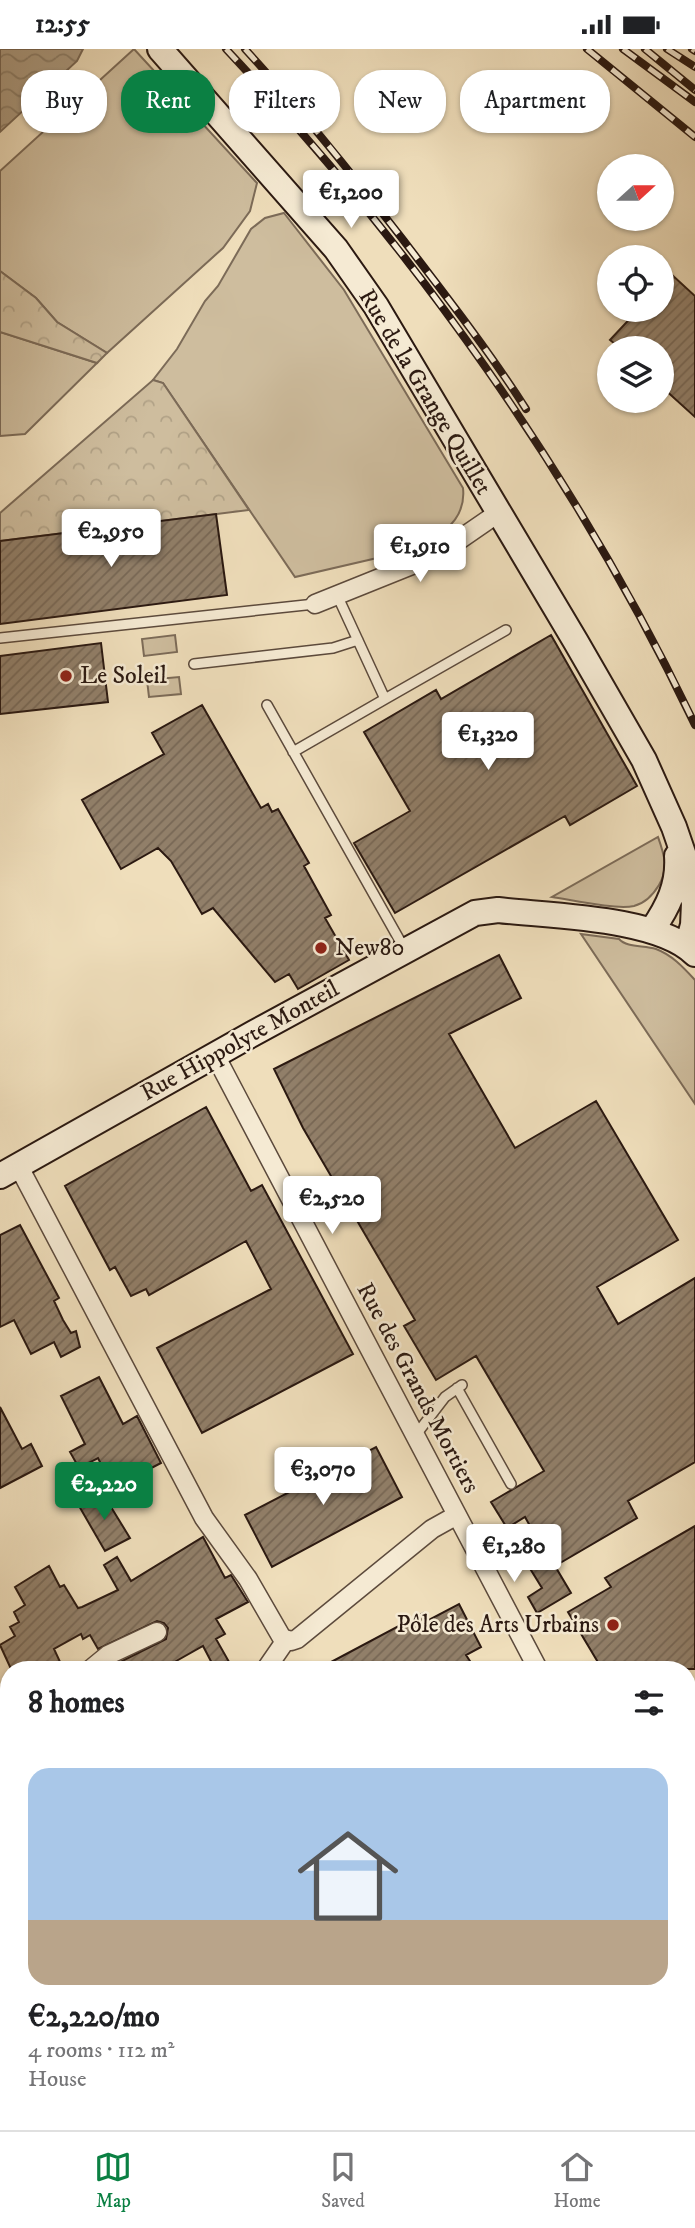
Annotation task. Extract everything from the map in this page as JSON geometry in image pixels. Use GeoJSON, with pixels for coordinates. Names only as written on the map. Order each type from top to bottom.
{"type":"FeatureCollection","features":[{"type":"Feature","properties":{"kind":"street","name":"Rue de la Grange Quillet"},"geometry":{"type":"LineString","coordinates":[[160,49],[336,249],[376,306],[644,760],[684,856],[694,903],[691,951]]}},
{"type":"Feature","properties":{"kind":"street"},"geometry":{"type":"LineString","coordinates":[[315,604],[422,561],[498,513]]}},
{"type":"Feature","properties":{"kind":"street","name":"Rue de la Grange Quillet"},"geometry":{"type":"LineString","coordinates":[[652,930],[670,899],[677,877],[677,854],[664,804]]}},
{"type":"Feature","properties":{"kind":"street","name":"Rue Hippolyte Monteil"},"geometry":{"type":"LineString","coordinates":[[9,1170],[462,918],[486,910],[619,923],[652,930],[691,951]]}},
{"type":"Feature","properties":{"kind":"street","name":"Rue des Grands Mortiers"},"geometry":{"type":"LineString","coordinates":[[215,1055],[534,1661]]}},
{"type":"Feature","properties":{"kind":"street"},"geometry":{"type":"LineString","coordinates":[[9,1170],[204,1518],[248,1579],[274,1626],[286,1640],[291,1641],[303,1635],[432,1529],[457,1515]]}},
{"type":"Feature","properties":{"kind":"street"},"geometry":{"type":"LineString","coordinates":[[101,1661],[157,1632]]}},
{"type":"Feature","properties":{"kind":"street"},"geometry":{"type":"LineString","coordinates":[[272,1661],[286,1640]]}},
{"type":"Feature","properties":{"kind":"lane"},"geometry":{"type":"LineString","coordinates":[[337,595],[385,699]]}},
{"type":"Feature","properties":{"kind":"lane"},"geometry":{"type":"LineString","coordinates":[[0,638],[315,604]]}},
{"type":"Feature","properties":{"kind":"lane"},"geometry":{"type":"LineString","coordinates":[[293,752],[506,630]]}},
{"type":"Feature","properties":{"kind":"lane"},"geometry":{"type":"LineString","coordinates":[[194,664],[333,647],[358,640]]}},
{"type":"Feature","properties":{"kind":"lane"},"geometry":{"type":"LineString","coordinates":[[267,705],[405,950]]}},
{"type":"Feature","properties":{"kind":"lane"},"geometry":{"type":"LineString","coordinates":[[415,1436],[445,1397],[459,1386],[511,1484]]}},
{"type":"Feature","properties":{"kind":"green space"},"geometry":{"type":"Polygon","coordinates":[[[134,49],[153,70],[121,70],[121,133],[211,133],[257,183],[250,211],[223,248],[107,353],[57,322],[36,298],[0,271],[0,171],[42,133],[107,133],[107,74],[134,49]]]}},
{"type":"Feature","properties":{"kind":"green space"},"geometry":{"type":"Polygon","coordinates":[[[284,213],[344,290],[463,488],[460,512],[454,521],[426,542],[403,552],[295,577],[163,383],[153,380],[177,349],[205,301],[218,286],[251,229],[265,218],[284,213]]]}},
{"type":"Feature","properties":{"kind":"green space"},"geometry":{"type":"Polygon","coordinates":[[[0,271],[36,298],[57,322],[107,353],[97,363],[0,332],[0,271]]]}},
{"type":"Feature","properties":{"kind":"green space"},"geometry":{"type":"Polygon","coordinates":[[[0,332],[97,363],[25,434],[0,436],[0,332]]]}},
{"type":"Feature","properties":{"kind":"green space"},"geometry":{"type":"Polygon","coordinates":[[[153,380],[163,383],[249,510],[0,541],[0,513],[153,380]]]}},
{"type":"Feature","properties":{"kind":"green space"},"geometry":{"type":"Polygon","coordinates":[[[175,635],[177,652],[144,656],[142,639],[175,635]]]}},
{"type":"Feature","properties":{"kind":"green space"},"geometry":{"type":"Polygon","coordinates":[[[179,677],[181,694],[149,697],[147,680],[179,677]]]}},
{"type":"Feature","properties":{"kind":"green space"},"geometry":{"type":"Polygon","coordinates":[[[658,837],[664,855],[664,873],[654,892],[642,903],[616,907],[552,897],[658,837]]]}},
{"type":"Feature","properties":{"kind":"green space"},"geometry":{"type":"Polygon","coordinates":[[[581,934],[619,939],[631,945],[656,949],[672,958],[695,980],[695,1104],[581,934]]]}},
{"type":"Feature","properties":{"kind":"water"},"geometry":{"type":"Polygon","coordinates":[[[0,49],[83,49],[77,61],[67,70],[21,70],[21,113],[0,132],[0,49]]]}},
{"type":"Feature","properties":{"kind":"building"},"geometry":{"type":"Polygon","coordinates":[[[674,277],[695,296],[695,417],[674,398],[674,336],[614,336],[627,322],[674,322],[674,277]]]}},
{"type":"Feature","properties":{"kind":"building"},"geometry":{"type":"Polygon","coordinates":[[[216,514],[227,595],[0,624],[0,541],[216,514]]]}},
{"type":"Feature","properties":{"kind":"building"},"geometry":{"type":"Polygon","coordinates":[[[551,635],[637,786],[570,825],[565,816],[395,913],[354,843],[410,811],[364,732],[436,690],[441,699],[551,635]]]}},
{"type":"Feature","properties":{"kind":"building"},"geometry":{"type":"Polygon","coordinates":[[[101,643],[108,702],[0,714],[0,656],[101,643]]]}},
{"type":"Feature","properties":{"kind":"building"},"geometry":{"type":"Polygon","coordinates":[[[202,705],[261,808],[268,804],[272,812],[278,809],[309,863],[304,866],[331,915],[325,918],[349,960],[298,989],[289,974],[275,982],[213,908],[202,914],[171,861],[158,848],[121,869],[82,800],[164,754],[152,733],[202,705]]]}},
{"type":"Feature","properties":{"kind":"building"},"geometry":{"type":"Polygon","coordinates":[[[499,955],[521,998],[449,1034],[515,1148],[596,1101],[678,1240],[597,1287],[618,1324],[695,1278],[695,1462],[628,1501],[637,1518],[555,1566],[571,1593],[537,1613],[528,1597],[542,1588],[526,1562],[544,1551],[525,1517],[507,1528],[491,1502],[544,1471],[476,1356],[436,1380],[404,1326],[415,1320],[303,1128],[274,1069],[499,955]]]}},
{"type":"Feature","properties":{"kind":"building"},"geometry":{"type":"Polygon","coordinates":[[[206,1107],[251,1191],[262,1185],[353,1354],[202,1433],[157,1348],[271,1289],[246,1241],[149,1295],[146,1289],[131,1296],[115,1267],[110,1270],[65,1186],[206,1107]]]}},
{"type":"Feature","properties":{"kind":"building"},"geometry":{"type":"Polygon","coordinates":[[[20,1225],[59,1298],[54,1301],[63,1320],[71,1333],[76,1331],[80,1347],[61,1357],[54,1342],[31,1354],[14,1320],[0,1327],[0,1235],[20,1225]]]}},
{"type":"Feature","properties":{"kind":"building"},"geometry":{"type":"Polygon","coordinates":[[[99,1377],[123,1424],[137,1416],[161,1463],[113,1488],[98,1458],[79,1468],[70,1452],[85,1444],[61,1396],[99,1377]]]}},
{"type":"Feature","properties":{"kind":"building"},"geometry":{"type":"Polygon","coordinates":[[[0,1407],[22,1449],[31,1444],[42,1466],[0,1488],[0,1407]]]}},
{"type":"Feature","properties":{"kind":"building"},"geometry":{"type":"Polygon","coordinates":[[[376,1447],[402,1497],[272,1567],[245,1515],[376,1447]]]}},
{"type":"Feature","properties":{"kind":"building"},"geometry":{"type":"Polygon","coordinates":[[[103,1494],[130,1538],[105,1551],[79,1506],[103,1494]]]}},
{"type":"Feature","properties":{"kind":"building"},"geometry":{"type":"Polygon","coordinates":[[[695,1526],[695,1661],[597,1661],[568,1612],[611,1587],[605,1578],[695,1526]]]}},
{"type":"Feature","properties":{"kind":"building"},"geometry":{"type":"Polygon","coordinates":[[[203,1537],[225,1578],[231,1575],[248,1602],[216,1619],[225,1634],[216,1639],[228,1661],[211,1661],[203,1646],[176,1661],[122,1661],[166,1639],[168,1628],[157,1621],[98,1649],[90,1635],[83,1639],[81,1634],[54,1649],[60,1661],[7,1661],[0,1645],[15,1636],[10,1627],[19,1622],[14,1612],[25,1605],[15,1587],[49,1566],[60,1587],[64,1585],[78,1608],[82,1607],[118,1590],[104,1565],[117,1557],[131,1581],[203,1537]]]}},
{"type":"Feature","properties":{"kind":"building"},"geometry":{"type":"Polygon","coordinates":[[[459,1604],[481,1647],[466,1655],[470,1661],[333,1661],[423,1613],[427,1621],[459,1604]]]}},
{"type":"Feature","properties":{"kind":"railway"},"geometry":{"type":"LineString","coordinates":[[226,49],[362,204],[426,285],[487,369],[598,543],[649,633],[695,725]]}},
{"type":"Feature","properties":{"kind":"railway"},"geometry":{"type":"LineString","coordinates":[[245,49],[385,216],[467,324],[526,409]]}},
{"type":"Feature","properties":{"kind":"railway"},"geometry":{"type":"LineString","coordinates":[[587,49],[695,137]]}},
{"type":"Feature","properties":{"kind":"railway"},"geometry":{"type":"LineString","coordinates":[[623,49],[695,102]]}},
{"type":"Feature","properties":{"kind":"railway"},"geometry":{"type":"LineString","coordinates":[[645,49],[695,90]]}},
{"type":"Feature","properties":{"kind":"railway"},"geometry":{"type":"LineString","coordinates":[[667,49],[695,67]]}},
{"type":"Feature","properties":{"kind":"place","name":"Le Soleil"},"geometry":{"type":"Point","coordinates":[66,676]}},
{"type":"Feature","properties":{"kind":"place","name":"New80"},"geometry":{"type":"Point","coordinates":[321,948]}},
{"type":"Feature","properties":{"kind":"place","name":"Pôle des Arts Urbains"},"geometry":{"type":"Point","coordinates":[613,1625]}}]}
